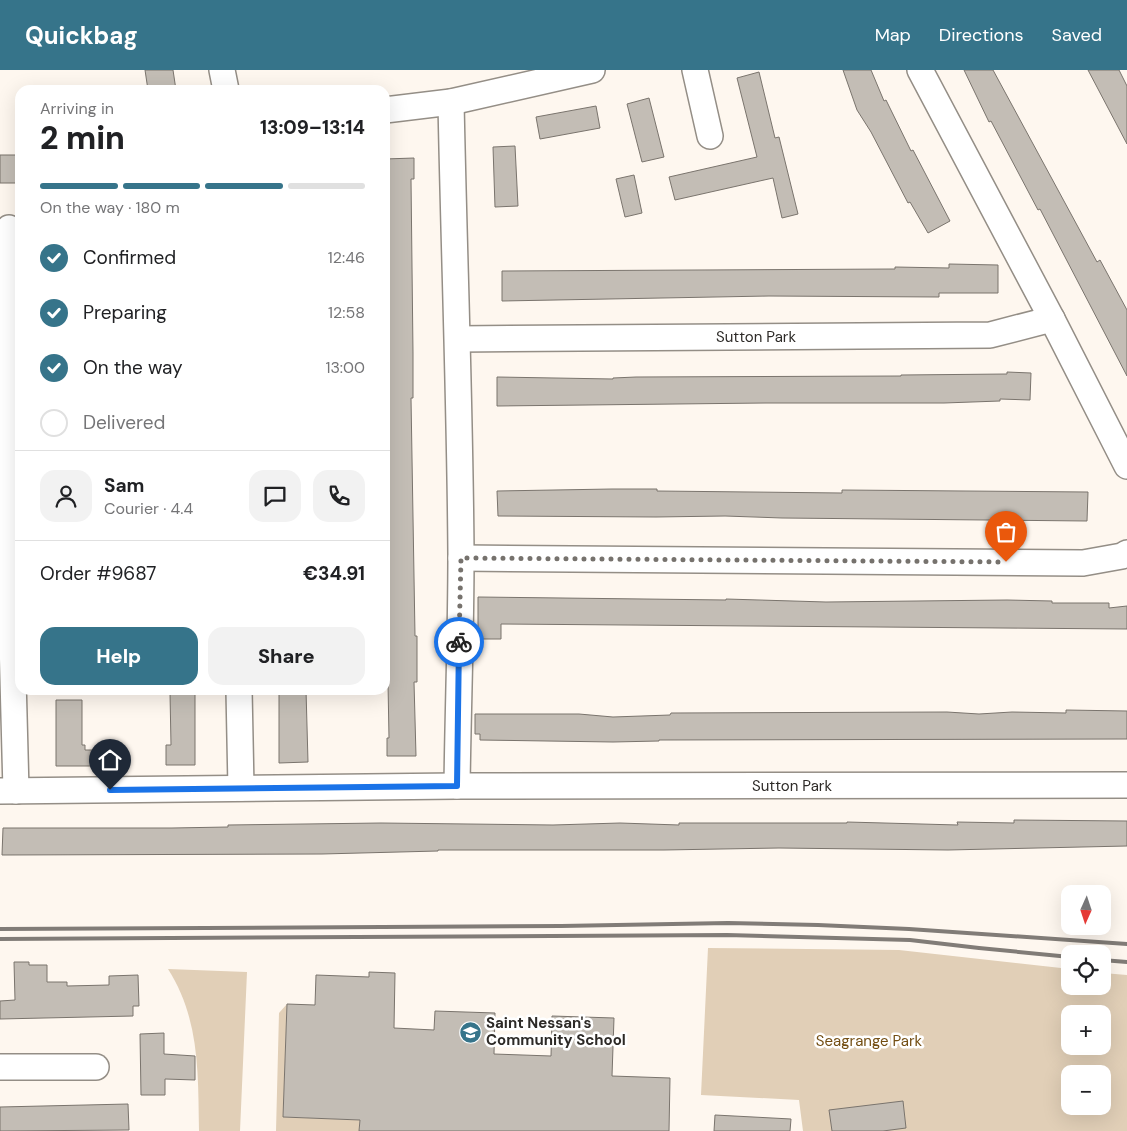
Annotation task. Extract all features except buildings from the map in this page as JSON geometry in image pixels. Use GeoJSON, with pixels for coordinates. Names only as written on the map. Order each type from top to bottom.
{"type":"FeatureCollection","features":[{"type":"Feature","properties":{"kind":"street"},"geometry":{"type":"LineString","coordinates":[[222,70],[225,85]]}},
{"type":"Feature","properties":{"kind":"street"},"geometry":{"type":"LineString","coordinates":[[390,109],[452,102],[592,70]]}},
{"type":"Feature","properties":{"kind":"street"},"geometry":{"type":"LineString","coordinates":[[695,70],[710,136]]}},
{"type":"Feature","properties":{"kind":"street"},"geometry":{"type":"LineString","coordinates":[[920,70],[1052,319],[1127,466]]}},
{"type":"Feature","properties":{"kind":"street"},"geometry":{"type":"LineString","coordinates":[[452,102],[461,558],[457,786]]}},
{"type":"Feature","properties":{"kind":"street","name":"Sutton Park"},"geometry":{"type":"LineString","coordinates":[[10,229],[8,791],[457,786],[1127,785]]}},
{"type":"Feature","properties":{"kind":"street","name":"Sutton Park"},"geometry":{"type":"LineString","coordinates":[[458,339],[990,335],[1052,319]]}},
{"type":"Feature","properties":{"kind":"street"},"geometry":{"type":"LineString","coordinates":[[461,558],[1083,563],[1122,556],[1127,553]]}},
{"type":"Feature","properties":{"kind":"street"},"geometry":{"type":"LineString","coordinates":[[239,695],[240,788]]}},
{"type":"Feature","properties":{"kind":"street"},"geometry":{"type":"LineString","coordinates":[[0,1067],[96,1066]]}},
{"type":"Feature","properties":{"kind":"green space","name":"Seagrange Park"},"geometry":{"type":"Polygon","coordinates":[[[708,948],[899,950],[1061,968],[1061,995],[1111,995],[1111,974],[1127,975],[1127,1131],[803,1131],[799,1100],[701,1095],[708,948]]]}},
{"type":"Feature","properties":{"kind":"green space"},"geometry":{"type":"Polygon","coordinates":[[[168,969],[247,972],[240,1131],[199,1131],[197,1068],[192,1027],[186,1007],[168,969]]]}},
{"type":"Feature","properties":{"kind":"green space"},"geometry":{"type":"Polygon","coordinates":[[[287,1004],[283,1117],[360,1120],[359,1131],[276,1131],[279,1013],[287,1004]]]}},
{"type":"Feature","properties":{"kind":"railway"},"geometry":{"type":"LineString","coordinates":[[0,929],[561,926],[728,923],[909,929],[1127,944]]}},
{"type":"Feature","properties":{"kind":"railway"},"geometry":{"type":"LineString","coordinates":[[0,939],[727,935],[910,940],[1061,956]]}},
{"type":"Feature","properties":{"kind":"railway"},"geometry":{"type":"LineString","coordinates":[[1111,961],[1127,962]]}},
{"type":"Feature","properties":{"kind":"way so far"},"geometry":{"type":"LineString","coordinates":[[459,642],[461,558],[1006,562]]}},
{"type":"Feature","properties":{"kind":"place","name":"Saint Nessan's Community School"},"geometry":{"type":"Point","coordinates":[470,1032]}},
{"type":"Feature","properties":{"kind":"route"},"geometry":{"type":"LineString","coordinates":[[110,790],[457,786],[459,642]]}}]}
